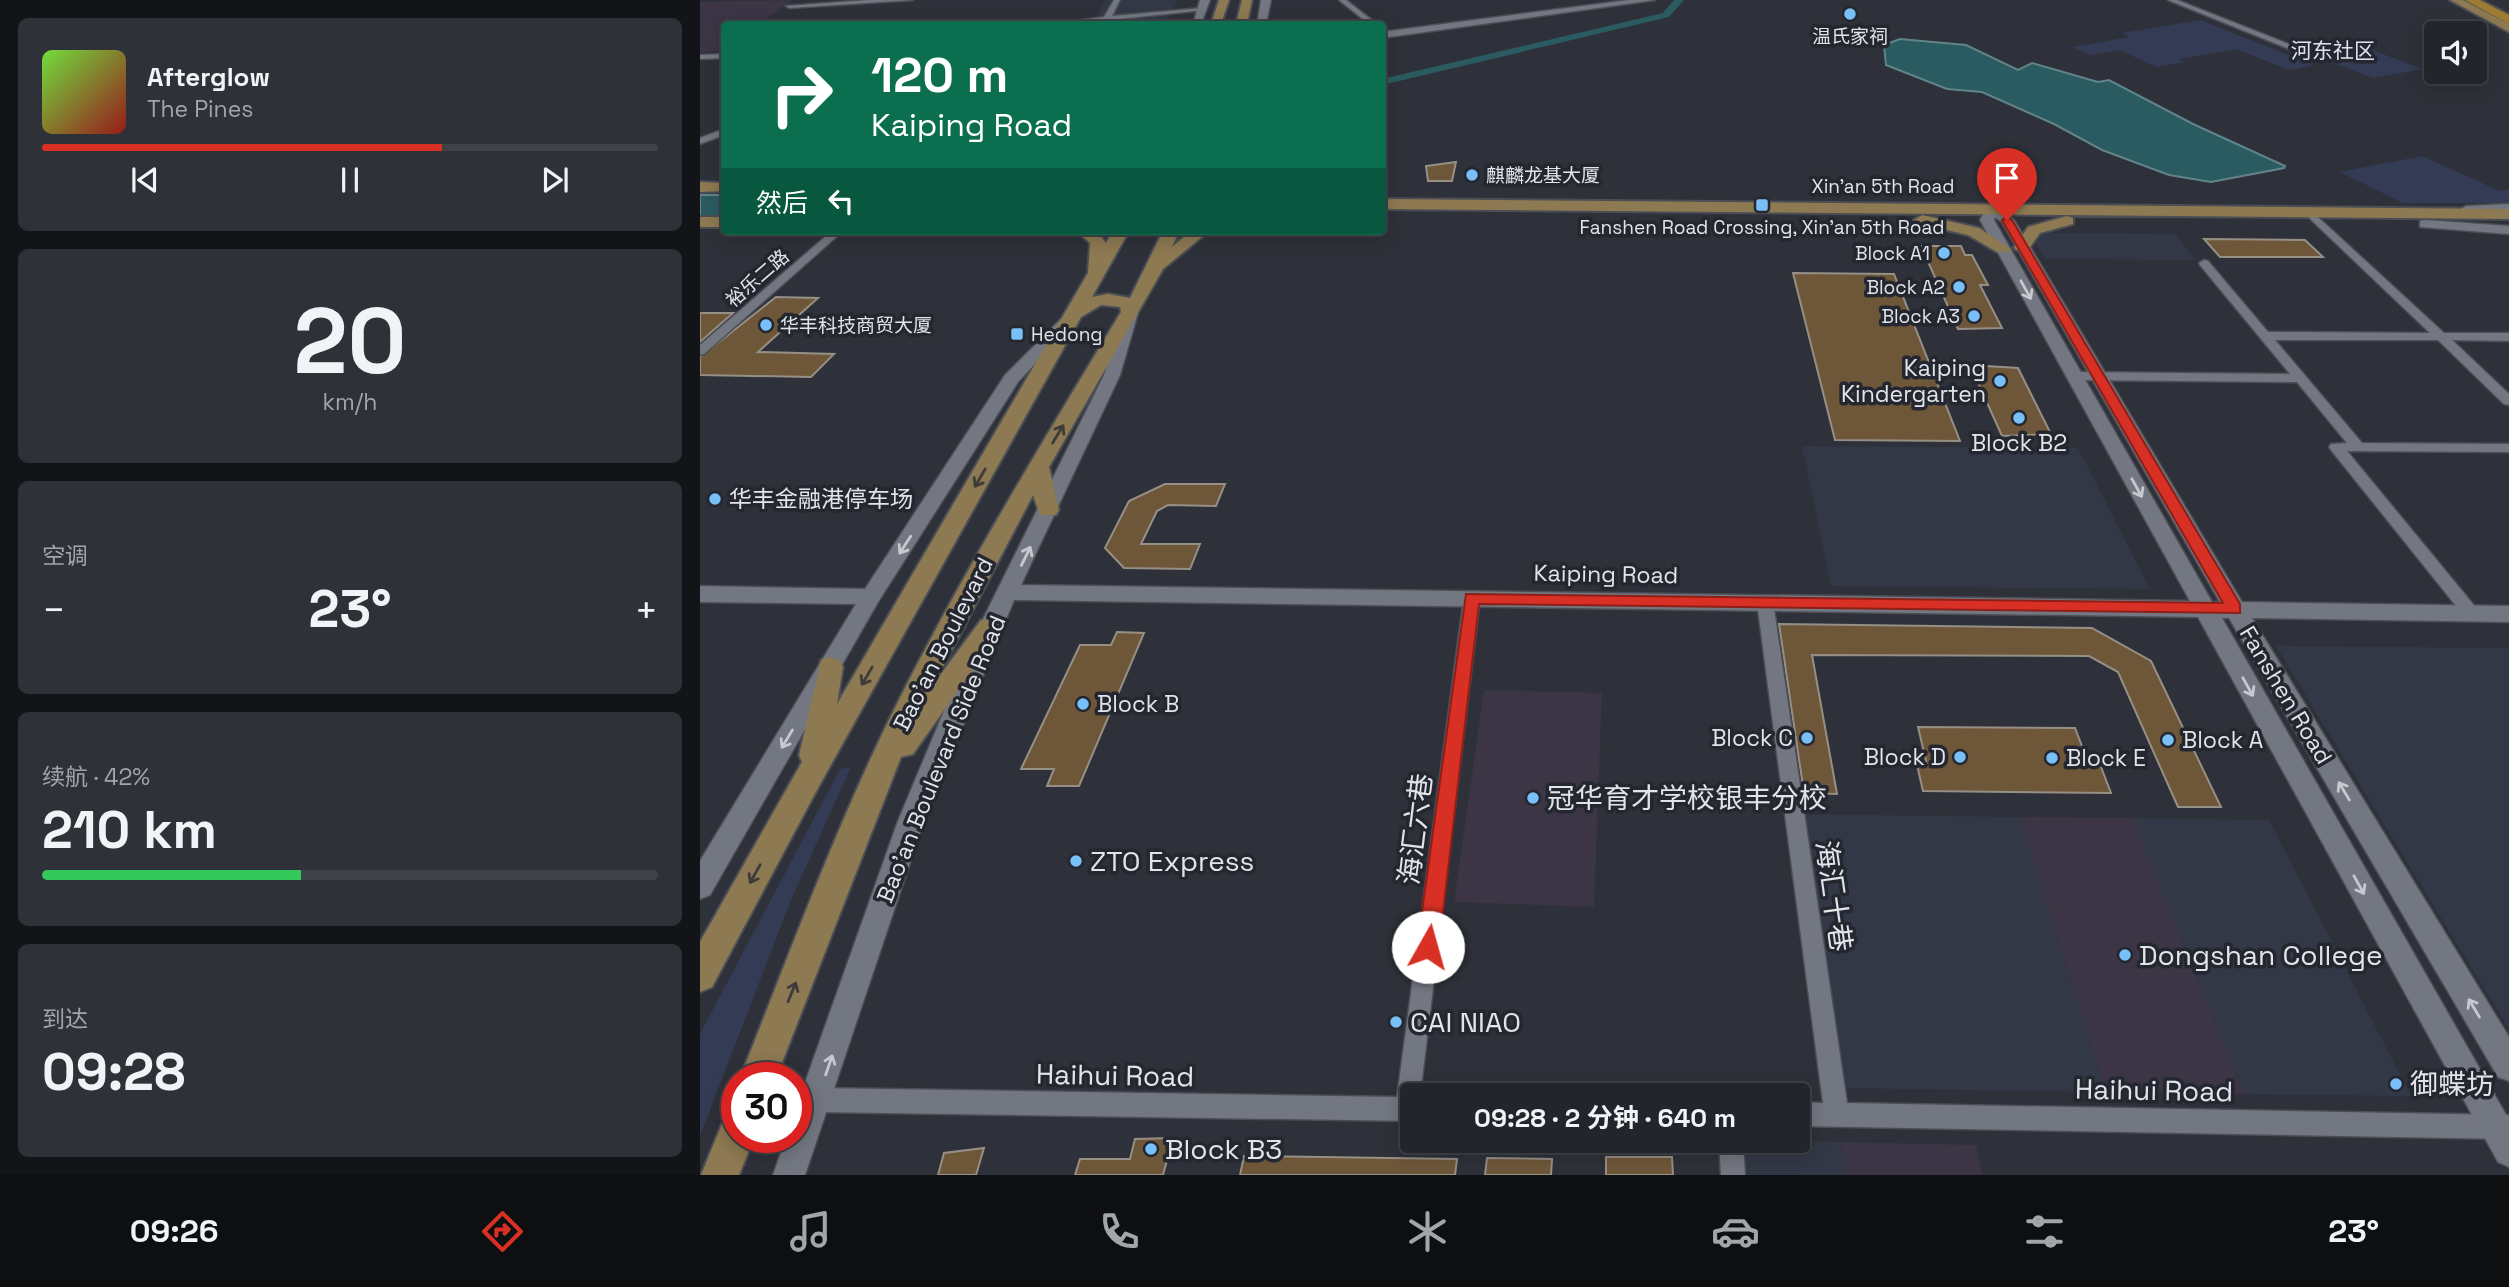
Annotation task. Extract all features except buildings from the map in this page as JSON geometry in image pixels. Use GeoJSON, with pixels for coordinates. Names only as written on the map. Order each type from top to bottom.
{"type":"FeatureCollection","features":[{"type":"Feature","properties":{"kind":"highway"},"geometry":{"type":"LineString","coordinates":[[2471,0],[2509,20]]}},
{"type":"Feature","properties":{"kind":"highway"},"geometry":{"type":"LineString","coordinates":[[2494,0],[2509,8]]}},
{"type":"Feature","properties":{"kind":"main road"},"geometry":{"type":"LineString","coordinates":[[1217,21],[1223,0]]}},
{"type":"Feature","properties":{"kind":"main road"},"geometry":{"type":"LineString","coordinates":[[1242,21],[1247,0]]}},
{"type":"Feature","properties":{"kind":"main road"},"geometry":{"type":"LineString","coordinates":[[1262,21],[1266,0]]}},
{"type":"Feature","properties":{"kind":"main road"},"geometry":{"type":"LineString","coordinates":[[1386,34],[1650,0]]}},
{"type":"Feature","properties":{"kind":"main road"},"geometry":{"type":"LineString","coordinates":[[2455,0],[2509,29]]}},
{"type":"Feature","properties":{"kind":"main road"},"geometry":{"type":"LineString","coordinates":[[700,187],[721,187]]}},
{"type":"Feature","properties":{"kind":"main road","name":"Xin'an 5th Road"},"geometry":{"type":"LineString","coordinates":[[1386,204],[1996,216],[2067,221],[2322,223],[2509,214]]}},
{"type":"Feature","properties":{"kind":"main road"},"geometry":{"type":"LineString","coordinates":[[2419,218],[2509,208]]}},
{"type":"Feature","properties":{"kind":"main road","name":"Xin'an 5th Road"},"geometry":{"type":"LineString","coordinates":[[1386,215],[1918,220],[1996,216],[2308,211],[2509,227]]}},
{"type":"Feature","properties":{"kind":"main road","name":"Fanshen Road"},"geometry":{"type":"LineString","coordinates":[[1996,216],[2074,376],[2204,609],[2501,1125],[2509,1151]]}},
{"type":"Feature","properties":{"kind":"main road"},"geometry":{"type":"LineString","coordinates":[[1918,220],[1973,231],[2012,248],[2034,229],[2067,221]]}},
{"type":"Feature","properties":{"kind":"main road"},"geometry":{"type":"LineString","coordinates":[[700,222],[721,222]]}},
{"type":"Feature","properties":{"kind":"main road"},"geometry":{"type":"LineString","coordinates":[[1091,235],[1099,241],[1101,247],[1093,281]]}},
{"type":"Feature","properties":{"kind":"main road","name":"Bao'an Boulevard"},"geometry":{"type":"LineString","coordinates":[[700,975],[809,777],[1119,235]]}},
{"type":"Feature","properties":{"kind":"main road","name":"Bao'an Boulevard"},"geometry":{"type":"LineString","coordinates":[[764,1062],[874,786],[927,671],[999,533],[1152,275],[1169,235]]}},
{"type":"Feature","properties":{"kind":"main road"},"geometry":{"type":"LineString","coordinates":[[1152,275],[1197,235]]}},
{"type":"Feature","properties":{"kind":"main road","name":"Fanshen Road"},"geometry":{"type":"LineString","coordinates":[[2012,248],[2098,377],[2509,1066]]}},
{"type":"Feature","properties":{"kind":"main road"},"geometry":{"type":"LineString","coordinates":[[700,886],[871,597],[1011,379],[1075,313],[1091,302],[1113,299],[1129,304],[1130,313]]}},
{"type":"Feature","properties":{"kind":"main road","name":"Bao'an Boulevard Side Road"},"geometry":{"type":"LineString","coordinates":[[789,1175],[911,821],[990,627],[1112,375],[1130,313]]}},
{"type":"Feature","properties":{"kind":"main road"},"geometry":{"type":"LineString","coordinates":[[1038,467],[1048,510]]}},
{"type":"Feature","properties":{"kind":"main road","name":"Kaiping Road"},"geometry":{"type":"LineString","coordinates":[[1008,592],[2509,614]]}},
{"type":"Feature","properties":{"kind":"main road"},"geometry":{"type":"LineString","coordinates":[[700,594],[871,597]]}},
{"type":"Feature","properties":{"kind":"main road"},"geometry":{"type":"LineString","coordinates":[[874,786],[990,627]]}},
{"type":"Feature","properties":{"kind":"main road"},"geometry":{"type":"LineString","coordinates":[[809,777],[830,667]]}},
{"type":"Feature","properties":{"kind":"main road"},"geometry":{"type":"LineString","coordinates":[[720,1175],[729,1153]]}},
{"type":"Feature","properties":{"kind":"street"},"geometry":{"type":"LineString","coordinates":[[789,6],[910,0]]}},
{"type":"Feature","properties":{"kind":"street"},"geometry":{"type":"LineString","coordinates":[[1107,19],[1117,0]]}},
{"type":"Feature","properties":{"kind":"street"},"geometry":{"type":"LineString","coordinates":[[1342,0],[1369,21]]}},
{"type":"Feature","properties":{"kind":"street"},"geometry":{"type":"LineString","coordinates":[[2172,0],[2292,47]]}},
{"type":"Feature","properties":{"kind":"street"},"geometry":{"type":"LineString","coordinates":[[1086,21],[1204,5]]}},
{"type":"Feature","properties":{"kind":"street"},"geometry":{"type":"LineString","coordinates":[[700,57],[721,56]]}},
{"type":"Feature","properties":{"kind":"street"},"geometry":{"type":"LineString","coordinates":[[703,138],[721,135]]}},
{"type":"Feature","properties":{"kind":"street"},"geometry":{"type":"LineString","coordinates":[[2308,211],[2509,401]]}},
{"type":"Feature","properties":{"kind":"street","name":"裕乐二路"},"geometry":{"type":"LineString","coordinates":[[700,351],[833,235]]}},
{"type":"Feature","properties":{"kind":"street"},"geometry":{"type":"LineString","coordinates":[[2204,263],[2358,447]]}},
{"type":"Feature","properties":{"kind":"street"},"geometry":{"type":"LineString","coordinates":[[2265,336],[2509,337]]}},
{"type":"Feature","properties":{"kind":"street"},"geometry":{"type":"LineString","coordinates":[[2074,376],[2300,378]]}},
{"type":"Feature","properties":{"kind":"street"},"geometry":{"type":"LineString","coordinates":[[2471,613],[2336,447],[2509,448]]}},
{"type":"Feature","properties":{"kind":"street","name":"海汇六巷"},"geometry":{"type":"LineString","coordinates":[[1413,1083],[1472,598]]}},
{"type":"Feature","properties":{"kind":"street","name":"海汇十巷"},"geometry":{"type":"LineString","coordinates":[[1765,602],[1837,1115]]}},
{"type":"Feature","properties":{"kind":"street","name":"Haihui Road"},"geometry":{"type":"LineString","coordinates":[[817,1100],[1400,1109]]}},
{"type":"Feature","properties":{"kind":"street","name":"Haihui Road"},"geometry":{"type":"LineString","coordinates":[[1810,1114],[2501,1125]]}},
{"type":"Feature","properties":{"kind":"street"},"geometry":{"type":"LineString","coordinates":[[1732,1153],[1733,1175]]}},
{"type":"Feature","properties":{"kind":"shaded area"},"geometry":{"type":"Polygon","coordinates":[[[792,0],[763,21],[721,21],[721,50],[700,53],[700,2],[792,0]]]}},
{"type":"Feature","properties":{"kind":"shaded area"},"geometry":{"type":"Polygon","coordinates":[[[1106,0],[1178,0],[1168,21],[1102,21],[1097,15],[1106,0]]]}},
{"type":"Feature","properties":{"kind":"shaded area"},"geometry":{"type":"Polygon","coordinates":[[[2200,20],[2314,65],[2289,70],[2236,49],[2179,59],[2185,62],[2157,67],[2119,50],[2089,55],[2072,47],[2130,37],[2122,33],[2200,20]]]}},
{"type":"Feature","properties":{"kind":"shaded area"},"geometry":{"type":"Polygon","coordinates":[[[1900,39],[1966,45],[2018,70],[2032,63],[2098,82],[2109,80],[2193,124],[2285,166],[2211,182],[2169,175],[2102,150],[2054,124],[1982,92],[1947,89],[1886,65],[1884,45],[1900,39]]]}},
{"type":"Feature","properties":{"kind":"shaded area"},"geometry":{"type":"Polygon","coordinates":[[[2353,43],[2423,69],[2373,78],[2304,52],[2353,43]]]}},
{"type":"Feature","properties":{"kind":"shaded area"},"geometry":{"type":"Polygon","coordinates":[[[2422,156],[2500,191],[2509,189],[2509,203],[2403,203],[2340,172],[2422,156]]]}},
{"type":"Feature","properties":{"kind":"shaded area"},"geometry":{"type":"Polygon","coordinates":[[[700,195],[721,195],[721,216],[700,216],[700,195]]]}},
{"type":"Feature","properties":{"kind":"shaded area"},"geometry":{"type":"Polygon","coordinates":[[[2029,233],[2175,234],[2196,260],[2045,259],[2029,233]]]}},
{"type":"Feature","properties":{"kind":"shaded area"},"geometry":{"type":"Polygon","coordinates":[[[1802,446],[2078,448],[2150,589],[1831,586],[1802,446]]]}},
{"type":"Feature","properties":{"kind":"shaded area"},"geometry":{"type":"Polygon","coordinates":[[[2276,646],[2509,648],[2509,1029],[2466,959],[2276,646]]]}},
{"type":"Feature","properties":{"kind":"shaded area","name":"冠华育才学校银丰分校"},"geometry":{"type":"Polygon","coordinates":[[[1484,690],[1602,693],[1594,907],[1454,902],[1484,690]]]}},
{"type":"Feature","properties":{"kind":"shaded area"},"geometry":{"type":"Polygon","coordinates":[[[851,767],[791,900],[729,1062],[721,1062],[721,1082],[700,1136],[700,1034],[840,769],[851,767]]]}},
{"type":"Feature","properties":{"kind":"shaded area"},"geometry":{"type":"Polygon","coordinates":[[[1795,814],[2019,817],[2106,1092],[1835,1088],[1795,814]]]}},
{"type":"Feature","properties":{"kind":"shaded area","name":"Dongshan College"},"geometry":{"type":"Polygon","coordinates":[[[2019,817],[2132,818],[2244,1094],[2106,1092],[2019,817]]]}},
{"type":"Feature","properties":{"kind":"shaded area"},"geometry":{"type":"Polygon","coordinates":[[[2132,818],[2269,820],[2411,1096],[2244,1094],[2132,818]]]}},
{"type":"Feature","properties":{"kind":"shaded area"},"geometry":{"type":"Polygon","coordinates":[[[1810,1142],[1841,1142],[1846,1175],[1747,1175],[1745,1153],[1810,1153],[1810,1142]]]}},
{"type":"Feature","properties":{"kind":"shaded area"},"geometry":{"type":"Polygon","coordinates":[[[1841,1142],[1976,1145],[1983,1175],[1846,1175],[1841,1142]]]}},
{"type":"Feature","properties":{"kind":"waterway"},"geometry":{"type":"LineString","coordinates":[[1386,81],[1666,15],[1679,0]]}},
{"type":"Feature","properties":{"kind":"place","name":"温氏家祠"},"geometry":{"type":"Point","coordinates":[1850,14]}},
{"type":"Feature","properties":{"kind":"place","name":"麒麟龙基大厦"},"geometry":{"type":"Point","coordinates":[1472,175]}},
{"type":"Feature","properties":{"kind":"place","name":"Fanshen Road Crossing, Xin'an 5th Road"},"geometry":{"type":"Point","coordinates":[1762,205]}},
{"type":"Feature","properties":{"kind":"place","name":"Block A1"},"geometry":{"type":"Point","coordinates":[1944,253]}},
{"type":"Feature","properties":{"kind":"place","name":"Block A2"},"geometry":{"type":"Point","coordinates":[1959,287]}},
{"type":"Feature","properties":{"kind":"place","name":"Block A3"},"geometry":{"type":"Point","coordinates":[1974,316]}},
{"type":"Feature","properties":{"kind":"place","name":"华丰科技商贸大厦"},"geometry":{"type":"Point","coordinates":[766,325]}},
{"type":"Feature","properties":{"kind":"place","name":"Hedong"},"geometry":{"type":"Point","coordinates":[1017,334]}},
{"type":"Feature","properties":{"kind":"place","name":"Kaiping Kindergarten"},"geometry":{"type":"Point","coordinates":[2000,381]}},
{"type":"Feature","properties":{"kind":"place","name":"Block B2"},"geometry":{"type":"Point","coordinates":[2019,418]}},
{"type":"Feature","properties":{"kind":"place","name":"华丰金融港停车场"},"geometry":{"type":"Point","coordinates":[715,499]}},
{"type":"Feature","properties":{"kind":"place","name":"Block B"},"geometry":{"type":"Point","coordinates":[1083,704]}},
{"type":"Feature","properties":{"kind":"place","name":"Block C"},"geometry":{"type":"Point","coordinates":[1807,738]}},
{"type":"Feature","properties":{"kind":"place","name":"Block A"},"geometry":{"type":"Point","coordinates":[2168,740]}},
{"type":"Feature","properties":{"kind":"place","name":"Block D"},"geometry":{"type":"Point","coordinates":[1960,757]}},
{"type":"Feature","properties":{"kind":"place","name":"Block E"},"geometry":{"type":"Point","coordinates":[2052,758]}},
{"type":"Feature","properties":{"kind":"place","name":"冠华育才学校银丰分校"},"geometry":{"type":"Point","coordinates":[1533,798]}},
{"type":"Feature","properties":{"kind":"place","name":"ZTO Express"},"geometry":{"type":"Point","coordinates":[1076,861]}},
{"type":"Feature","properties":{"kind":"place","name":"Dongshan College"},"geometry":{"type":"Point","coordinates":[2125,955]}},
{"type":"Feature","properties":{"kind":"place","name":"CAI NIAO"},"geometry":{"type":"Point","coordinates":[1396,1022]}},
{"type":"Feature","properties":{"kind":"place","name":"御蝶坊"},"geometry":{"type":"Point","coordinates":[2396,1084]}},
{"type":"Feature","properties":{"kind":"place","name":"Block B3"},"geometry":{"type":"Point","coordinates":[1151,1149]}},
{"type":"Feature","properties":{"kind":"district","name":"河东社区"},"geometry":{"type":"Point","coordinates":[2333,51]}},
{"type":"Feature","properties":{"kind":"route"},"geometry":{"type":"LineString","coordinates":[[1428,947],[1472,598],[2235,609],[2007,220]]}}]}
